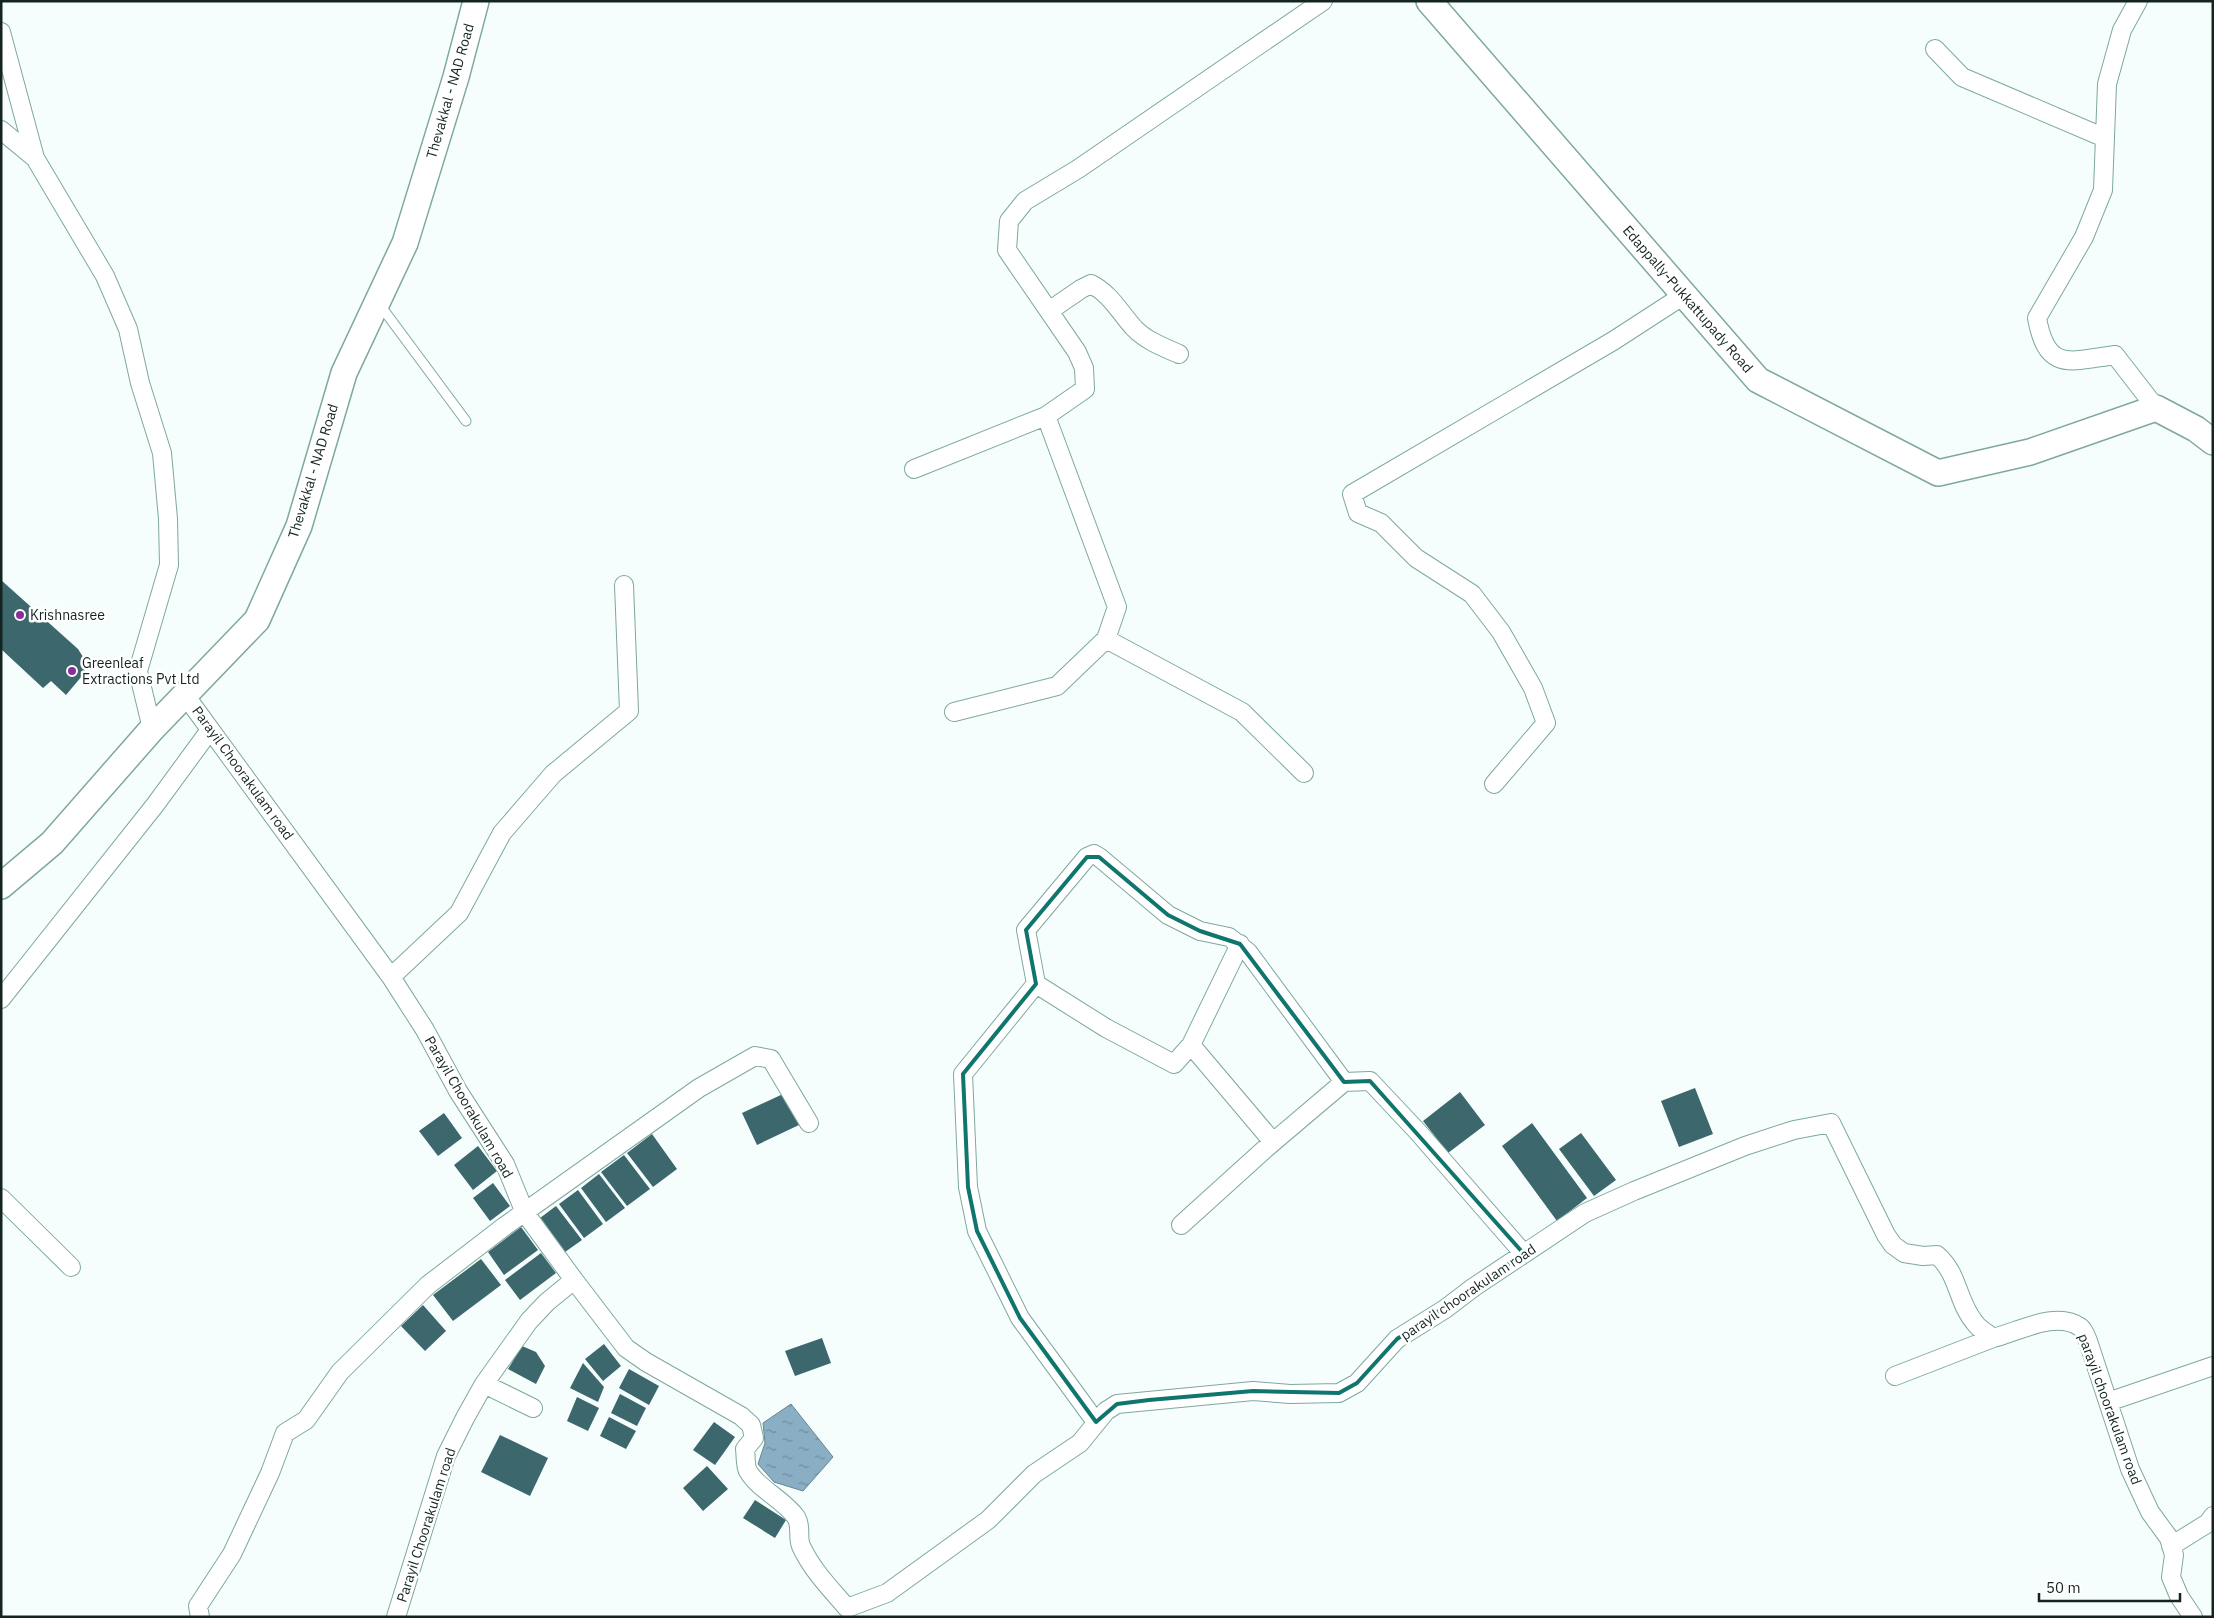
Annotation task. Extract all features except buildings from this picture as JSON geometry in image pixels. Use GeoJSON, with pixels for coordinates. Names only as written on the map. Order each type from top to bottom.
{"type":"FeatureCollection","features":[{"type":"Feature","properties":{"kind":"main road","name":"Thevakkal - NAD Road"},"geometry":{"type":"LineString","coordinates":[[1,886],[52,843],[152,728],[257,620],[299,526],[344,373],[405,243],[456,77],[476,1]]}},
{"type":"Feature","properties":{"kind":"main road","name":"Edappally-Pukkattupady Road"},"geometry":{"type":"LineString","coordinates":[[1429,1],[1758,380],[1938,473],[2030,452],[2156,408]]}},
{"type":"Feature","properties":{"kind":"main road"},"geometry":{"type":"LineString","coordinates":[[2156,408],[2196,429],[2213,442]]}},
{"type":"Feature","properties":{"kind":"street"},"geometry":{"type":"LineString","coordinates":[[914,469],[1046,416],[1085,389],[1084,368],[1077,352],[1007,250],[1009,221],[1025,201],[1078,169],[1323,1]]}},
{"type":"Feature","properties":{"kind":"street"},"geometry":{"type":"LineString","coordinates":[[2138,1],[2122,30],[2107,84],[2103,190],[2084,237],[2037,318],[2041,340],[2054,356],[2069,362],[2115,355],[2156,408]]}},
{"type":"Feature","properties":{"kind":"street"},"geometry":{"type":"LineString","coordinates":[[1,32],[35,158],[105,276],[128,329],[140,383],[162,453],[168,519],[169,565],[138,672],[152,728]]}},
{"type":"Feature","properties":{"kind":"street"},"geometry":{"type":"LineString","coordinates":[[1935,50],[1962,76],[2105,138]]}},
{"type":"Feature","properties":{"kind":"street"},"geometry":{"type":"LineString","coordinates":[[1,130],[35,158]]}},
{"type":"Feature","properties":{"kind":"street"},"geometry":{"type":"LineString","coordinates":[[1049,311],[1091,284],[1103,290],[1136,330],[1156,345],[1179,354]]}},
{"type":"Feature","properties":{"kind":"street"},"geometry":{"type":"LineString","coordinates":[[1494,784],[1546,723],[1533,688],[1501,632],[1472,594],[1416,558],[1381,523],[1358,513],[1352,494],[1613,341],[1684,295]]}},
{"type":"Feature","properties":{"kind":"street"},"geometry":{"type":"LineString","coordinates":[[954,712],[1057,686],[1106,639],[1118,607],[1046,416]]}},
{"type":"Feature","properties":{"kind":"street"},"geometry":{"type":"LineString","coordinates":[[391,977],[459,913],[502,833],[553,774],[629,711],[624,585]]}},
{"type":"Feature","properties":{"kind":"street"},"geometry":{"type":"LineString","coordinates":[[1106,639],[1242,712],[1304,773]]}},
{"type":"Feature","properties":{"kind":"street","name":"Parayil Choorakulam road"},"geometry":{"type":"LineString","coordinates":[[185,695],[264,801],[342,913],[391,977],[425,1030],[458,1091],[505,1164],[524,1213],[574,1280],[547,1302],[529,1321],[484,1384],[446,1456],[412,1560],[404,1598],[396,1617]]}},
{"type":"Feature","properties":{"kind":"street"},"geometry":{"type":"LineString","coordinates":[[1,999],[155,805],[210,730]]}},
{"type":"Feature","properties":{"kind":"street"},"geometry":{"type":"LineString","coordinates":[[1240,944],[1191,1044],[1174,1064],[1106,1028],[1036,984],[1026,930],[1088,857],[1094,854],[1168,915],[1200,931],[1229,937],[1240,944],[1248,952],[1344,1082]]}},
{"type":"Feature","properties":{"kind":"street"},"geometry":{"type":"LineString","coordinates":[[1036,984],[963,1074],[968,1187],[977,1231],[1020,1318],[1096,1422]]}},
{"type":"Feature","properties":{"kind":"street"},"geometry":{"type":"LineString","coordinates":[[1191,1044],[1273,1142]]}},
{"type":"Feature","properties":{"kind":"street"},"geometry":{"type":"LineString","coordinates":[[200,1617],[198,1606],[232,1554],[270,1473],[285,1433],[306,1420],[340,1372],[428,1285],[524,1213],[699,1088],[755,1056],[771,1060],[809,1123]]}},
{"type":"Feature","properties":{"kind":"street"},"geometry":{"type":"LineString","coordinates":[[1181,1224],[1344,1082],[1370,1081],[1418,1132],[1524,1254]]}},
{"type":"Feature","properties":{"kind":"street","name":"parayil choorakulam road"},"geometry":{"type":"LineString","coordinates":[[574,1280],[626,1348],[646,1362],[734,1411],[751,1425],[754,1438],[745,1449],[748,1471],[765,1489],[785,1504],[797,1519],[799,1528],[797,1537],[810,1564],[842,1612],[887,1593],[970,1534],[988,1520],[1034,1474],[1080,1443],[1106,1411],[1117,1404],[1253,1390],[1290,1394],[1339,1393],[1357,1383],[1398,1339],[1585,1213],[1745,1146],[1794,1130],[1831,1123],[1886,1235],[1904,1253],[1923,1256],[1937,1254],[1948,1264],[1967,1311],[1976,1324],[1993,1338],[2055,1320],[2071,1323],[2082,1328],[2088,1340],[2130,1469],[2150,1512],[2169,1538],[2174,1555],[2171,1577],[2179,1596],[2193,1617]]}},
{"type":"Feature","properties":{"kind":"street"},"geometry":{"type":"LineString","coordinates":[[1,1198],[71,1267]]}},
{"type":"Feature","properties":{"kind":"street"},"geometry":{"type":"LineString","coordinates":[[1895,1376],[1993,1338]]}},
{"type":"Feature","properties":{"kind":"street"},"geometry":{"type":"LineString","coordinates":[[2108,1402],[2213,1366]]}},
{"type":"Feature","properties":{"kind":"street"},"geometry":{"type":"LineString","coordinates":[[484,1384],[533,1408]]}},
{"type":"Feature","properties":{"kind":"street"},"geometry":{"type":"LineString","coordinates":[[2171,1546],[2208,1522],[2213,1516]]}},
{"type":"Feature","properties":{"kind":"lane"},"geometry":{"type":"LineString","coordinates":[[378,302],[466,421]]}},
{"type":"Feature","properties":{"kind":"highlighted area"},"geometry":{"type":"Polygon","coordinates":[[[1087,857],[1099,857],[1168,915],[1200,931],[1240,944],[1344,1082],[1370,1081],[1524,1254],[1397,1339],[1357,1383],[1339,1393],[1253,1391],[1149,1400],[1117,1404],[1096,1422],[1020,1318],[977,1231],[968,1187],[963,1074],[1036,984],[1026,930],[1087,857]]]}},
{"type":"Feature","properties":{"kind":"water"},"geometry":{"type":"Polygon","coordinates":[[[791,1404],[833,1457],[803,1491],[774,1482],[758,1464],[765,1443],[763,1423],[791,1404]]]}},
{"type":"Feature","properties":{"kind":"place","name":"Krishnasree"},"geometry":{"type":"Point","coordinates":[20,615]}},
{"type":"Feature","properties":{"kind":"place","name":"Greenleaf Extractions Pvt Ltd"},"geometry":{"type":"Point","coordinates":[72,671]}}]}
